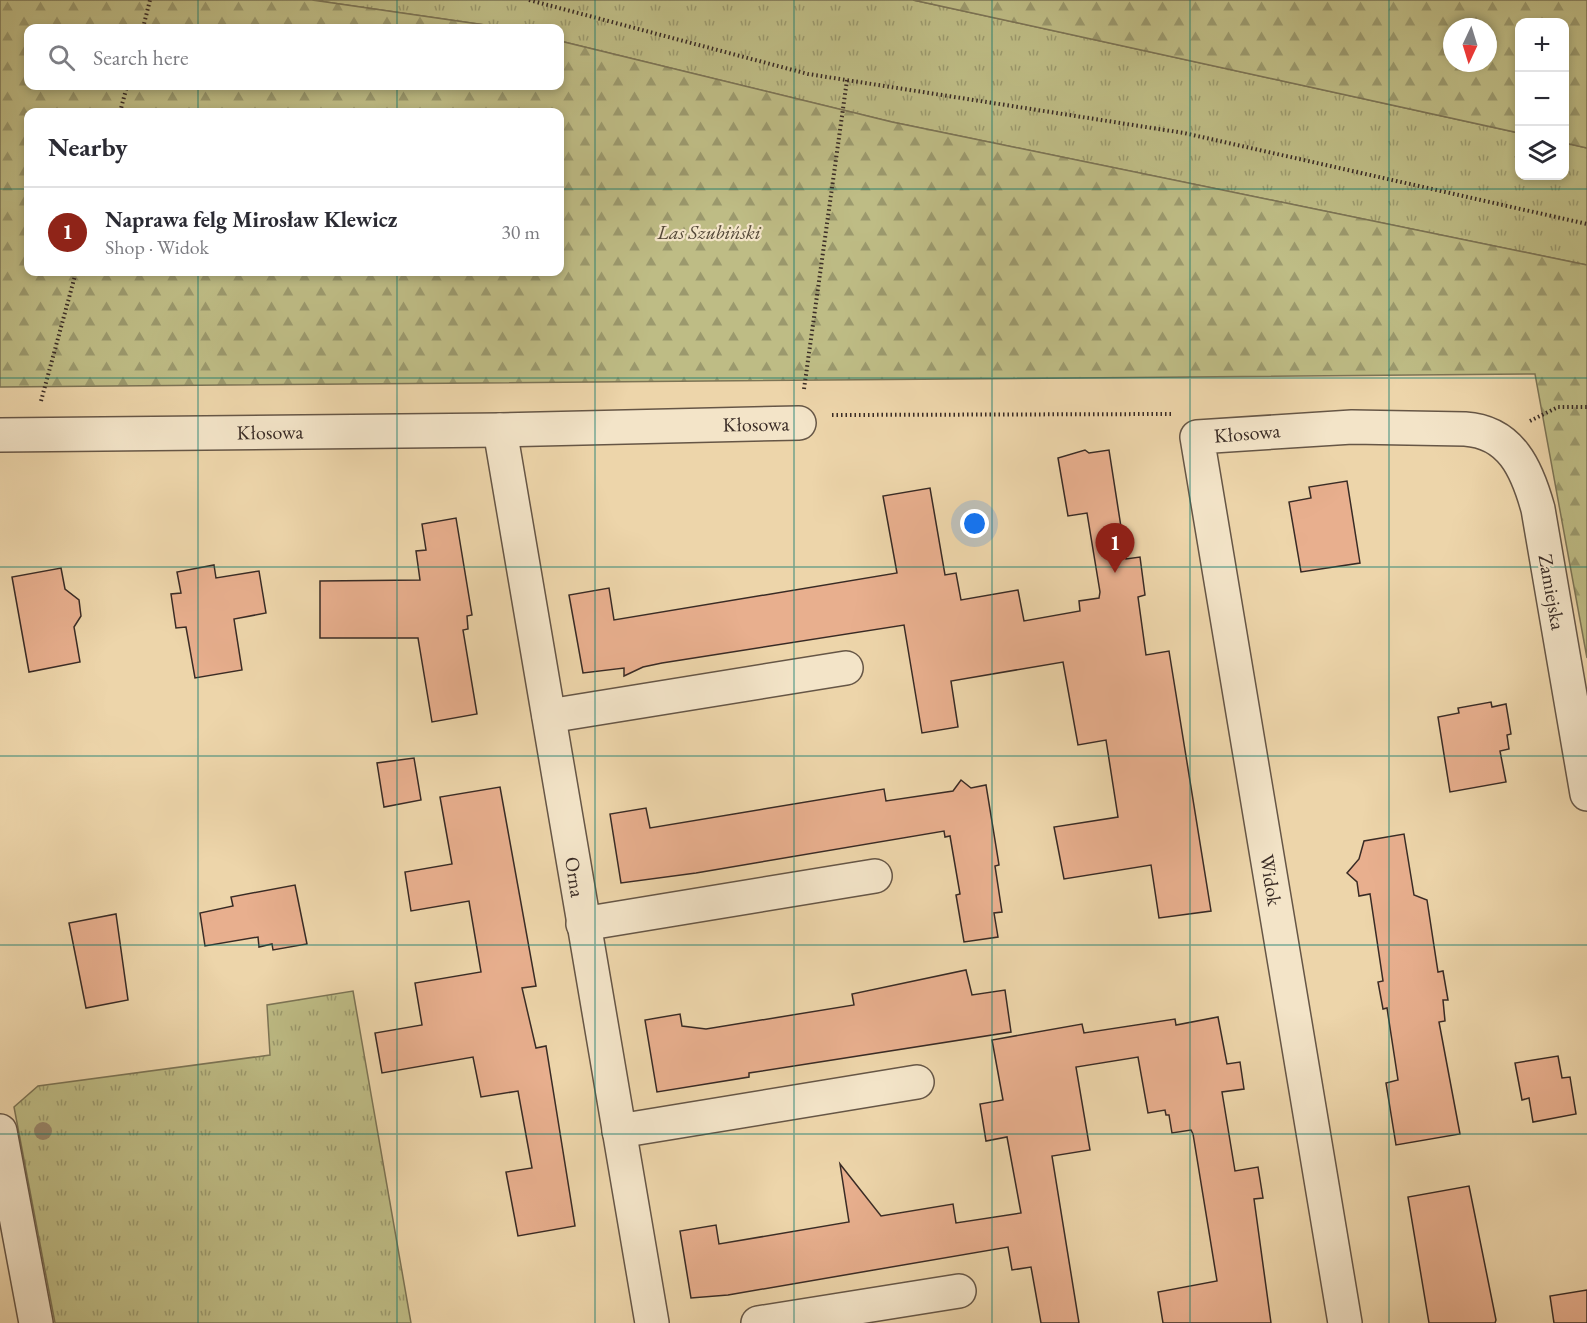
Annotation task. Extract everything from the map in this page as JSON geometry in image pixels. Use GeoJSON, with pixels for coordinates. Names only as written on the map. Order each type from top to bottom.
{"type":"FeatureCollection","features":[{"type":"Feature","properties":{"kind":"street","name":"Kłosowa"},"geometry":{"type":"LineString","coordinates":[[16,435],[500,430],[799,423]]}},
{"type":"Feature","properties":{"kind":"street","name":"Kłosowa"},"geometry":{"type":"LineString","coordinates":[[1197,437],[1352,427],[1482,430],[1497,437]]}},
{"type":"Feature","properties":{"kind":"street","name":"Orna"},"geometry":{"type":"LineString","coordinates":[[500,430],[652,1323]]}},
{"type":"Feature","properties":{"kind":"street","name":"Widok"},"geometry":{"type":"LineString","coordinates":[[1197,437],[1345,1323]]}},
{"type":"Feature","properties":{"kind":"street","name":"Zamiejska"},"geometry":{"type":"LineString","coordinates":[[1497,437],[1522,466],[1531,483],[1538,509],[1587,794]]}},
{"type":"Feature","properties":{"kind":"street"},"geometry":{"type":"LineString","coordinates":[[549,716],[846,668]]}},
{"type":"Feature","properties":{"kind":"street"},"geometry":{"type":"LineString","coordinates":[[583,924],[875,876]]}},
{"type":"Feature","properties":{"kind":"street"},"geometry":{"type":"LineString","coordinates":[[619,1131],[917,1082]]}},
{"type":"Feature","properties":{"kind":"street"},"geometry":{"type":"LineString","coordinates":[[0,1131],[36,1323]]}},
{"type":"Feature","properties":{"kind":"street"},"geometry":{"type":"LineString","coordinates":[[758,1323],[959,1292]]}},
{"type":"Feature","properties":{"kind":"path"},"geometry":{"type":"LineString","coordinates":[[143,24],[150,0]]}},
{"type":"Feature","properties":{"kind":"path"},"geometry":{"type":"LineString","coordinates":[[529,0],[808,74],[1184,134],[1587,224]]}},
{"type":"Feature","properties":{"kind":"path"},"geometry":{"type":"LineString","coordinates":[[799,423],[847,80]]}},
{"type":"Feature","properties":{"kind":"path"},"geometry":{"type":"LineString","coordinates":[[121,108],[126,90]]}},
{"type":"Feature","properties":{"kind":"path"},"geometry":{"type":"LineString","coordinates":[[16,435],[75,276]]}},
{"type":"Feature","properties":{"kind":"path"},"geometry":{"type":"LineString","coordinates":[[1497,437],[1558,407],[1587,407]]}},
{"type":"Feature","properties":{"kind":"path","name":"Kłosowa"},"geometry":{"type":"LineString","coordinates":[[799,423],[822,415],[1177,414],[1192,426],[1197,437]]}},
{"type":"Feature","properties":{"kind":"green space","name":"Las Szubiński"},"geometry":{"type":"Polygon","coordinates":[[[0,0],[312,0],[478,24],[24,24],[24,90],[564,90],[564,42],[892,122],[1587,265],[1587,658],[1535,374],[0,387],[0,0]]]}},
{"type":"Feature","properties":{"kind":"green space"},"geometry":{"type":"Polygon","coordinates":[[[312,0],[913,0],[1515,132],[1515,180],[1569,180],[1569,144],[1587,148],[1587,265],[892,122],[564,42],[564,24],[478,24],[312,0]]]}},
{"type":"Feature","properties":{"kind":"green space"},"geometry":{"type":"Polygon","coordinates":[[[913,0],[1587,0],[1587,148],[1569,144],[1569,18],[1515,18],[1515,132],[913,0]]]}},
{"type":"Feature","properties":{"kind":"green space"},"geometry":{"type":"Polygon","coordinates":[[[353,991],[411,1323],[55,1323],[14,1107],[38,1086],[270,1055],[267,1005],[353,991]]]}},
{"type":"Feature","properties":{"kind":"building"},"geometry":{"type":"Polygon","coordinates":[[[1085,450],[1089,453],[1109,450],[1126,559],[1140,557],[1145,595],[1138,597],[1146,655],[1169,651],[1211,911],[1159,918],[1151,865],[1064,879],[1054,827],[1118,817],[1106,740],[1078,745],[1063,662],[951,681],[958,727],[922,733],[904,625],[662,663],[643,667],[624,676],[624,668],[583,673],[569,595],[609,588],[614,620],[897,573],[883,496],[930,488],[945,575],[956,573],[961,600],[1018,590],[1024,621],[1080,611],[1079,601],[1099,598],[1100,592],[1087,513],[1068,516],[1058,458],[1085,450]]]}},
{"type":"Feature","properties":{"kind":"building"},"geometry":{"type":"Polygon","coordinates":[[[1347,481],[1360,563],[1301,572],[1289,502],[1311,498],[1309,487],[1347,481]]]}},
{"type":"Feature","properties":{"kind":"building"},"geometry":{"type":"Polygon","coordinates":[[[456,518],[472,615],[467,616],[468,629],[463,630],[477,714],[432,722],[418,638],[320,638],[320,581],[420,580],[416,551],[426,550],[422,524],[456,518]]]}},
{"type":"Feature","properties":{"kind":"building"},"geometry":{"type":"Polygon","coordinates":[[[214,565],[216,578],[259,571],[266,613],[234,619],[242,670],[195,678],[186,627],[176,628],[171,594],[181,593],[177,572],[214,565]]]}},
{"type":"Feature","properties":{"kind":"building"},"geometry":{"type":"Polygon","coordinates":[[[61,568],[65,589],[79,600],[81,616],[74,627],[80,662],[29,672],[12,577],[61,568]]]}},
{"type":"Feature","properties":{"kind":"building"},"geometry":{"type":"Polygon","coordinates":[[[1491,702],[1492,707],[1506,704],[1511,734],[1507,735],[1509,749],[1500,751],[1506,782],[1450,792],[1438,717],[1459,713],[1458,708],[1491,702]]]}},
{"type":"Feature","properties":{"kind":"building"},"geometry":{"type":"Polygon","coordinates":[[[414,758],[421,800],[384,807],[377,763],[414,758]]]}},
{"type":"Feature","properties":{"kind":"building"},"geometry":{"type":"Polygon","coordinates":[[[961,780],[971,788],[986,785],[999,865],[995,866],[1002,912],[994,913],[998,937],[964,942],[956,895],[960,894],[950,836],[945,837],[944,831],[696,873],[621,883],[610,814],[646,808],[650,828],[884,789],[886,801],[953,791],[961,780]]]}},
{"type":"Feature","properties":{"kind":"building"},"geometry":{"type":"Polygon","coordinates":[[[500,787],[536,986],[522,988],[536,1048],[546,1046],[575,1226],[518,1236],[506,1172],[532,1168],[518,1091],[481,1097],[473,1057],[382,1073],[375,1033],[422,1025],[415,983],[481,972],[469,901],[411,911],[405,872],[452,864],[440,797],[500,787]]]}},
{"type":"Feature","properties":{"kind":"building"},"geometry":{"type":"Polygon","coordinates":[[[1404,834],[1414,895],[1427,900],[1438,972],[1443,971],[1448,1000],[1443,1000],[1445,1021],[1439,1022],[1460,1134],[1396,1145],[1386,1083],[1398,1080],[1387,1008],[1383,1009],[1378,982],[1383,981],[1370,894],[1359,896],[1357,882],[1347,873],[1359,859],[1364,841],[1404,834]]]}},
{"type":"Feature","properties":{"kind":"building"},"geometry":{"type":"Polygon","coordinates":[[[295,885],[307,944],[273,950],[272,944],[259,947],[258,937],[205,946],[200,913],[233,906],[231,897],[295,885]]]}},
{"type":"Feature","properties":{"kind":"building"},"geometry":{"type":"Polygon","coordinates":[[[116,914],[128,1000],[86,1008],[69,923],[116,914]]]}},
{"type":"Feature","properties":{"kind":"building"},"geometry":{"type":"Polygon","coordinates":[[[966,970],[972,995],[1005,990],[1011,1032],[749,1073],[749,1077],[657,1092],[645,1020],[680,1014],[682,1026],[706,1029],[854,1005],[852,994],[966,970]]]}},
{"type":"Feature","properties":{"kind":"building"},"geometry":{"type":"Polygon","coordinates":[[[1218,1017],[1227,1064],[1240,1062],[1244,1089],[1222,1092],[1235,1171],[1258,1167],[1263,1198],[1254,1199],[1271,1323],[1163,1323],[1158,1292],[1217,1281],[1193,1134],[1191,1130],[1172,1133],[1169,1115],[1166,1115],[1165,1110],[1148,1113],[1138,1057],[1076,1067],[1090,1150],[1052,1156],[1079,1323],[1041,1323],[1031,1267],[1012,1270],[1008,1247],[728,1295],[691,1298],[680,1231],[716,1225],[719,1244],[849,1222],[840,1164],[881,1216],[953,1204],[956,1223],[1021,1213],[1007,1137],[986,1141],[980,1104],[1003,1100],[992,1040],[1082,1024],[1084,1033],[1175,1019],[1176,1025],[1218,1017]]]}},
{"type":"Feature","properties":{"kind":"building"},"geometry":{"type":"Polygon","coordinates":[[[1558,1056],[1562,1078],[1570,1077],[1576,1114],[1533,1122],[1529,1098],[1522,1100],[1515,1063],[1558,1056]]]}},
{"type":"Feature","properties":{"kind":"building"},"geometry":{"type":"Polygon","coordinates":[[[1469,1186],[1496,1320],[1495,1323],[1429,1323],[1408,1197],[1469,1186]]]}},
{"type":"Feature","properties":{"kind":"building"},"geometry":{"type":"Polygon","coordinates":[[[1587,1290],[1587,1323],[1554,1323],[1550,1296],[1587,1290]]]}},
{"type":"Feature","properties":{"kind":"place","name":"Naprawa felg Mirosław Klewicz"},"geometry":{"type":"Point","coordinates":[1115,573]}}]}
